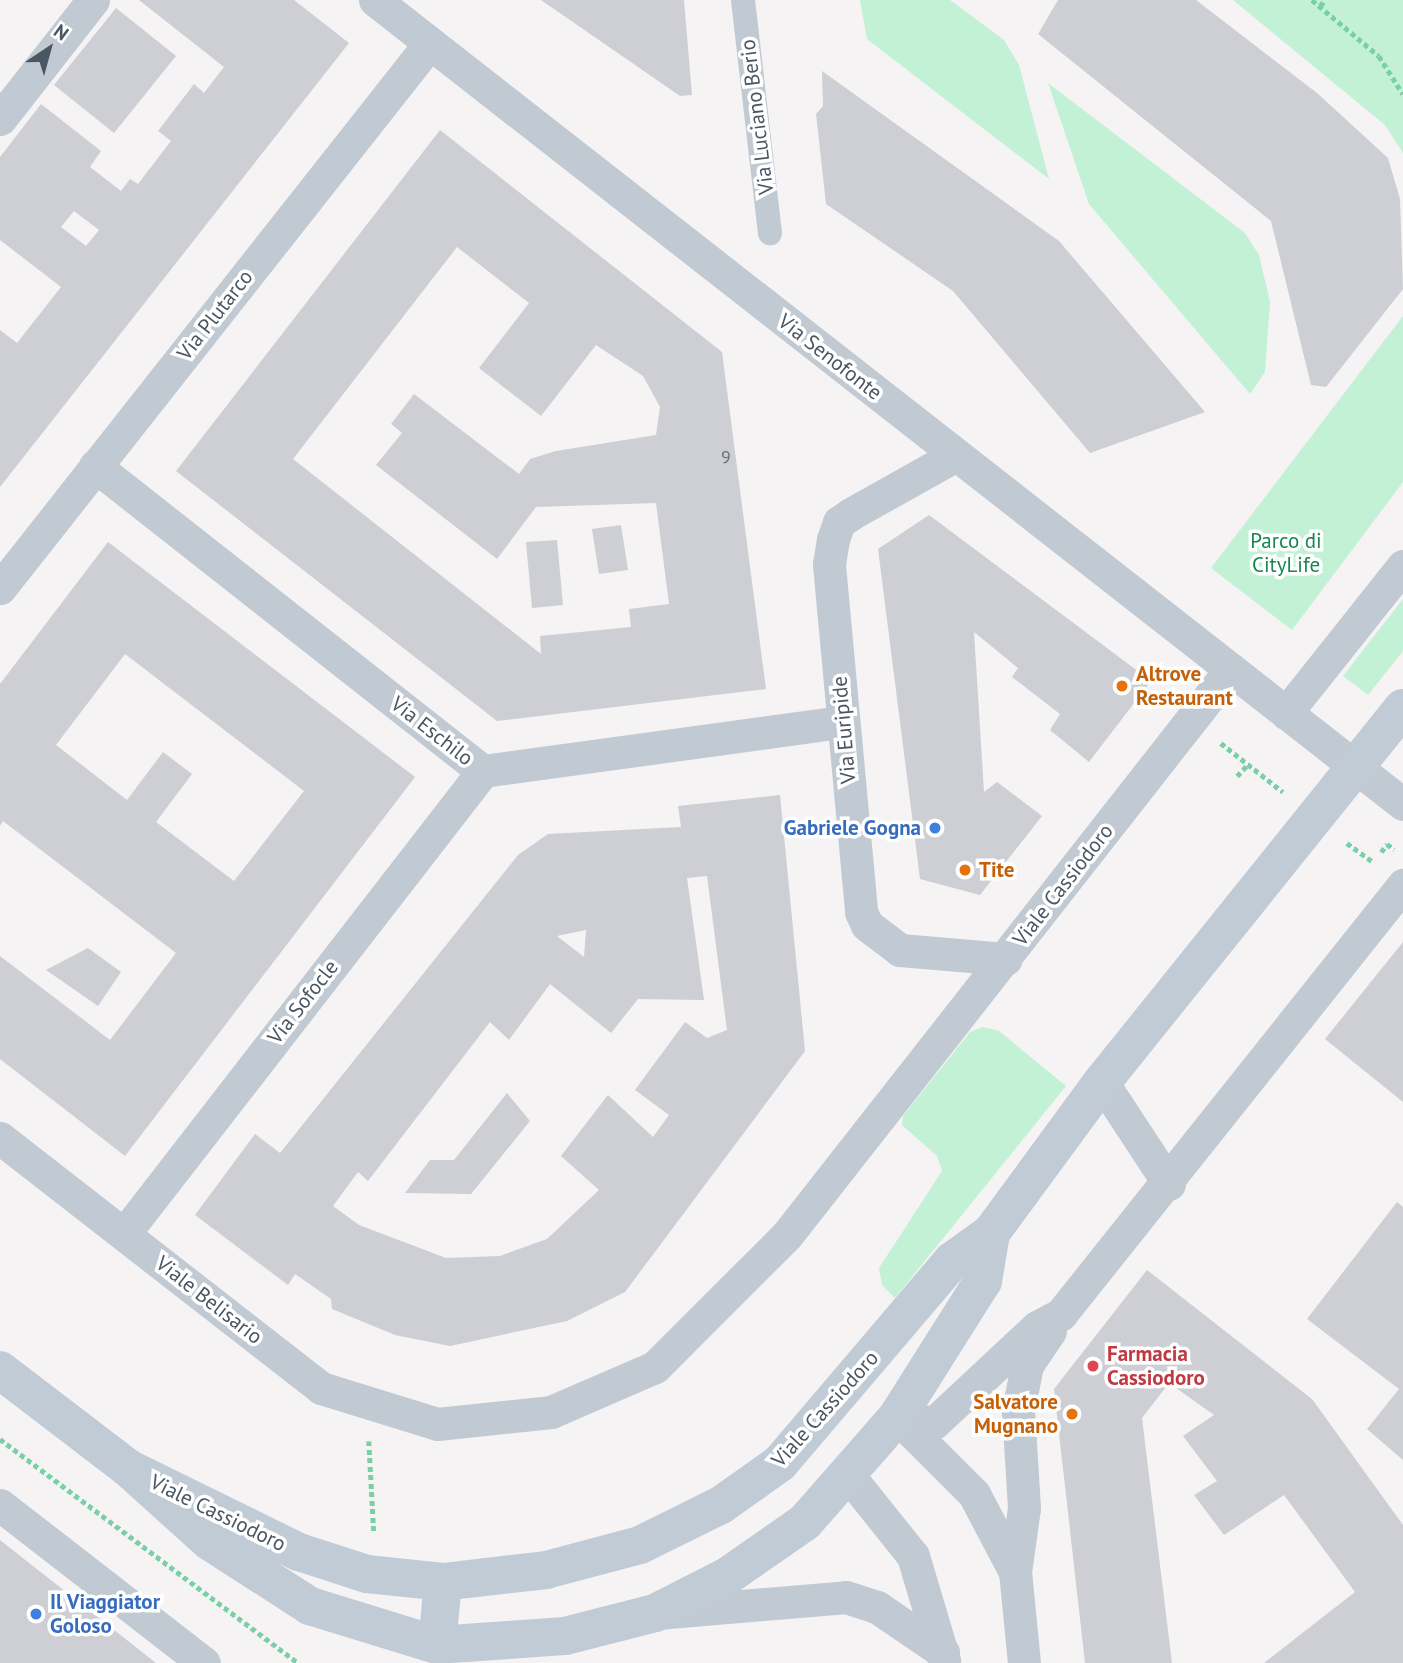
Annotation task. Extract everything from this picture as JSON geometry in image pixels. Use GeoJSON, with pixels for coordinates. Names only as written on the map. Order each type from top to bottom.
{"type":"FeatureCollection","features":[{"type":"Feature","properties":{"kind":"main road","name":"Viale Cassiodoro"},"geometry":{"type":"LineString","coordinates":[[128,1468],[299,1552],[368,1574],[443,1582],[546,1570],[640,1545],[721,1505],[780,1463],[831,1407],[952,1261],[991,1233],[1102,1082],[1403,708]]}},
{"type":"Feature","properties":{"kind":"main road","name":"Viale Cassiodoro"},"geometry":{"type":"LineString","coordinates":[[128,1468],[209,1541],[310,1606],[436,1654],[565,1636],[655,1613],[726,1577],[794,1530],[849,1476],[897,1417],[983,1281],[991,1233]]}},
{"type":"Feature","properties":{"kind":"main road"},"geometry":{"type":"LineString","coordinates":[[0,1370],[128,1468]]}},
{"type":"Feature","properties":{"kind":"main road"},"geometry":{"type":"LineString","coordinates":[[849,1476],[831,1407],[897,1417]]}},
{"type":"Feature","properties":{"kind":"main road"},"geometry":{"type":"LineString","coordinates":[[436,1654],[443,1582]]}},
{"type":"Feature","properties":{"kind":"street"},"geometry":{"type":"LineString","coordinates":[[0,120],[93,0]]}},
{"type":"Feature","properties":{"kind":"street","name":"Via Senofonte"},"geometry":{"type":"LineString","coordinates":[[375,0],[1403,804]]}},
{"type":"Feature","properties":{"kind":"street","name":"Via Luciano Berio"},"geometry":{"type":"LineString","coordinates":[[743,0],[770,233]]}},
{"type":"Feature","properties":{"kind":"street","name":"Via Plutarco"},"geometry":{"type":"LineString","coordinates":[[0,588],[430,43]]}},
{"type":"Feature","properties":{"kind":"street","name":"Via Euripide"},"geometry":{"type":"LineString","coordinates":[[956,455],[839,522],[829,565],[843,722],[867,925],[900,950],[1006,959]]}},
{"type":"Feature","properties":{"kind":"street","name":"Via Eschilo"},"geometry":{"type":"LineString","coordinates":[[95,466],[483,771],[843,722]]}},
{"type":"Feature","properties":{"kind":"street"},"geometry":{"type":"LineString","coordinates":[[1286,713],[1403,566]]}},
{"type":"Feature","properties":{"kind":"street","name":"Viale Cassiodoro"},"geometry":{"type":"LineString","coordinates":[[437,1424],[551,1412],[655,1367],[787,1235],[1231,669]]}},
{"type":"Feature","properties":{"kind":"street","name":"Via Sofocle"},"geometry":{"type":"LineString","coordinates":[[124,1234],[483,771]]}},
{"type":"Feature","properties":{"kind":"street"},"geometry":{"type":"LineString","coordinates":[[1024,1663],[1015,1572],[1024,1508],[1021,1387],[1027,1365],[1061,1314],[1169,1184],[1403,885]]}},
{"type":"Feature","properties":{"kind":"street"},"geometry":{"type":"LineString","coordinates":[[1102,1082],[1169,1184]]}},
{"type":"Feature","properties":{"kind":"street","name":"Viale Belisario"},"geometry":{"type":"LineString","coordinates":[[0,1138],[321,1388],[437,1424]]}},
{"type":"Feature","properties":{"kind":"street"},"geometry":{"type":"LineString","coordinates":[[897,1417],[934,1423],[1037,1327],[1061,1314]]}},
{"type":"Feature","properties":{"kind":"street"},"geometry":{"type":"LineString","coordinates":[[897,1417],[974,1494],[1015,1572]]}},
{"type":"Feature","properties":{"kind":"street"},"geometry":{"type":"LineString","coordinates":[[849,1476],[913,1556],[944,1657]]}},
{"type":"Feature","properties":{"kind":"street"},"geometry":{"type":"LineString","coordinates":[[0,1505],[204,1663]]}},
{"type":"Feature","properties":{"kind":"street"},"geometry":{"type":"LineString","coordinates":[[655,1613],[846,1598],[903,1621],[944,1657]]}},
{"type":"Feature","properties":{"kind":"path"},"geometry":{"type":"LineString","coordinates":[[1312,0],[1379,56],[1403,94]]}},
{"type":"Feature","properties":{"kind":"path"},"geometry":{"type":"LineString","coordinates":[[1320,6],[1325,0]]}},
{"type":"Feature","properties":{"kind":"path"},"geometry":{"type":"LineString","coordinates":[[1217,740],[1289,797]]}},
{"type":"Feature","properties":{"kind":"path"},"geometry":{"type":"LineString","coordinates":[[1237,776],[1248,764]]}},
{"type":"Feature","properties":{"kind":"path"},"geometry":{"type":"LineString","coordinates":[[1346,843],[1372,863],[1387,844],[1403,856]]}},
{"type":"Feature","properties":{"kind":"path"},"geometry":{"type":"LineString","coordinates":[[370,1403],[368,1489],[374,1538]]}},
{"type":"Feature","properties":{"kind":"path"},"geometry":{"type":"LineString","coordinates":[[0,1439],[298,1663]]}},
{"type":"Feature","properties":{"kind":"green space"},"geometry":{"type":"Polygon","coordinates":[[[860,0],[950,0],[1004,40],[1019,65],[1049,179],[867,39],[860,0]]]}},
{"type":"Feature","properties":{"kind":"green space"},"geometry":{"type":"Polygon","coordinates":[[[1233,0],[1403,0],[1403,153],[1385,125],[1233,0]]]}},
{"type":"Feature","properties":{"kind":"green space"},"geometry":{"type":"Polygon","coordinates":[[[1048,83],[1245,233],[1259,255],[1270,302],[1265,372],[1250,394],[1089,204],[1048,83]]]}},
{"type":"Feature","properties":{"kind":"green space","name":"Parco di CityLife"},"geometry":{"type":"Polygon","coordinates":[[[1403,316],[1403,482],[1292,630],[1211,568],[1403,316]]]}},
{"type":"Feature","properties":{"kind":"green space"},"geometry":{"type":"Polygon","coordinates":[[[1403,599],[1403,651],[1368,695],[1343,676],[1403,599]]]}},
{"type":"Feature","properties":{"kind":"green space"},"geometry":{"type":"Polygon","coordinates":[[[983,1027],[999,1031],[1066,1086],[895,1298],[882,1285],[879,1268],[942,1171],[937,1156],[902,1125],[903,1116],[970,1032],[983,1027]]]}},
{"type":"Feature","properties":{"kind":"building"},"geometry":{"type":"Polygon","coordinates":[[[139,0],[294,0],[349,43],[0,487],[0,330],[17,343],[61,287],[0,240],[0,157],[41,104],[101,151],[90,167],[121,191],[130,179],[138,184],[171,141],[158,131],[194,84],[204,93],[224,67],[139,0]],[[74,211],[61,227],[86,246],[99,230],[74,211]]]}},
{"type":"Feature","properties":{"kind":"building"},"geometry":{"type":"Polygon","coordinates":[[[541,0],[684,0],[692,95],[680,96],[541,0]]]}},
{"type":"Feature","properties":{"kind":"building"},"geometry":{"type":"Polygon","coordinates":[[[1058,0],[1196,0],[1317,93],[1388,158],[1400,199],[1403,289],[1326,387],[1311,385],[1271,221],[1038,34],[1058,0]]]}},
{"type":"Feature","properties":{"kind":"building"},"geometry":{"type":"Polygon","coordinates":[[[116,8],[176,56],[114,133],[54,85],[116,8]]]}},
{"type":"Feature","properties":{"kind":"building"},"geometry":{"type":"Polygon","coordinates":[[[822,71],[1059,241],[1205,412],[1090,453],[953,291],[826,204],[816,114],[823,106],[822,71]]]}},
{"type":"Feature","properties":{"kind":"building"},"geometry":{"type":"Polygon","coordinates":[[[440,130],[722,352],[766,689],[497,721],[176,471],[440,130]],[[457,247],[293,459],[541,654],[540,636],[631,627],[629,609],[669,604],[656,503],[536,507],[497,559],[376,465],[402,433],[391,424],[414,394],[519,474],[530,459],[556,451],[656,435],[660,407],[643,376],[596,345],[541,416],[479,368],[529,303],[457,247]]]}},
{"type":"Feature","properties":{"kind":"building"},"geometry":{"type":"Polygon","coordinates":[[[929,515],[1151,681],[1089,762],[1050,730],[1060,714],[1012,677],[1018,668],[974,632],[984,792],[997,782],[1042,816],[980,895],[920,879],[878,549],[929,515]]]}},
{"type":"Feature","properties":{"kind":"building"},"geometry":{"type":"Polygon","coordinates":[[[621,525],[628,570],[599,574],[592,529],[621,525]]]}},
{"type":"Feature","properties":{"kind":"building"},"geometry":{"type":"Polygon","coordinates":[[[557,540],[563,605],[532,608],[526,542],[557,540]]]}},
{"type":"Feature","properties":{"kind":"building"},"geometry":{"type":"Polygon","coordinates":[[[108,542],[415,777],[125,1156],[0,1059],[0,956],[110,1040],[176,953],[3,821],[0,826],[0,684],[108,542]],[[125,654],[56,745],[127,800],[163,752],[192,774],[156,822],[234,881],[304,791],[125,654]]]}},
{"type":"Feature","properties":{"kind":"building"},"geometry":{"type":"Polygon","coordinates":[[[780,795],[805,1051],[625,1292],[567,1321],[450,1346],[395,1335],[332,1309],[331,1299],[295,1274],[288,1285],[195,1215],[255,1134],[280,1153],[518,855],[548,834],[681,827],[678,806],[780,795]],[[707,876],[687,878],[704,1000],[638,999],[611,1033],[550,984],[509,1040],[490,1022],[368,1181],[358,1172],[333,1206],[359,1225],[446,1258],[500,1256],[547,1239],[599,1190],[561,1156],[608,1095],[653,1137],[669,1115],[635,1090],[685,1022],[707,1038],[727,1030],[707,876]],[[586,930],[557,936],[584,957],[586,930]]]}},
{"type":"Feature","properties":{"kind":"building"},"geometry":{"type":"Polygon","coordinates":[[[1403,942],[1403,1102],[1325,1039],[1403,942]]]}},
{"type":"Feature","properties":{"kind":"building"},"geometry":{"type":"Polygon","coordinates":[[[88,948],[121,972],[98,1006],[46,970],[88,948]]]}},
{"type":"Feature","properties":{"kind":"building"},"geometry":{"type":"Polygon","coordinates":[[[507,1093],[530,1121],[471,1194],[405,1193],[430,1160],[454,1160],[507,1093]]]}},
{"type":"Feature","properties":{"kind":"building"},"geometry":{"type":"Polygon","coordinates":[[[1397,1202],[1403,1207],[1403,1460],[1367,1429],[1399,1389],[1307,1319],[1397,1202]]]}},
{"type":"Feature","properties":{"kind":"building"},"geometry":{"type":"Polygon","coordinates":[[[1147,1270],[1312,1399],[1403,1525],[1403,1663],[1264,1663],[1355,1592],[1284,1495],[1224,1535],[1194,1495],[1217,1481],[1183,1436],[1214,1415],[1169,1383],[1142,1418],[1172,1663],[1085,1663],[1054,1389],[1147,1270]]]}},
{"type":"Feature","properties":{"kind":"building"},"geometry":{"type":"Polygon","coordinates":[[[0,1540],[156,1663],[0,1663],[0,1540]]]}},
{"type":"Feature","properties":{"kind":"place","name":"Altrove Restaurant"},"geometry":{"type":"Point","coordinates":[1122,686]}},
{"type":"Feature","properties":{"kind":"place","name":"Gabriele Gogna"},"geometry":{"type":"Point","coordinates":[935,828]}},
{"type":"Feature","properties":{"kind":"place","name":"Tite"},"geometry":{"type":"Point","coordinates":[965,870]}},
{"type":"Feature","properties":{"kind":"place","name":"Farmacia Cassiodoro"},"geometry":{"type":"Point","coordinates":[1093,1366]}},
{"type":"Feature","properties":{"kind":"place","name":"Salvatore Mugnano"},"geometry":{"type":"Point","coordinates":[1072,1414]}},
{"type":"Feature","properties":{"kind":"place","name":"Il Viaggiator Goloso"},"geometry":{"type":"Point","coordinates":[36,1614]}}]}
